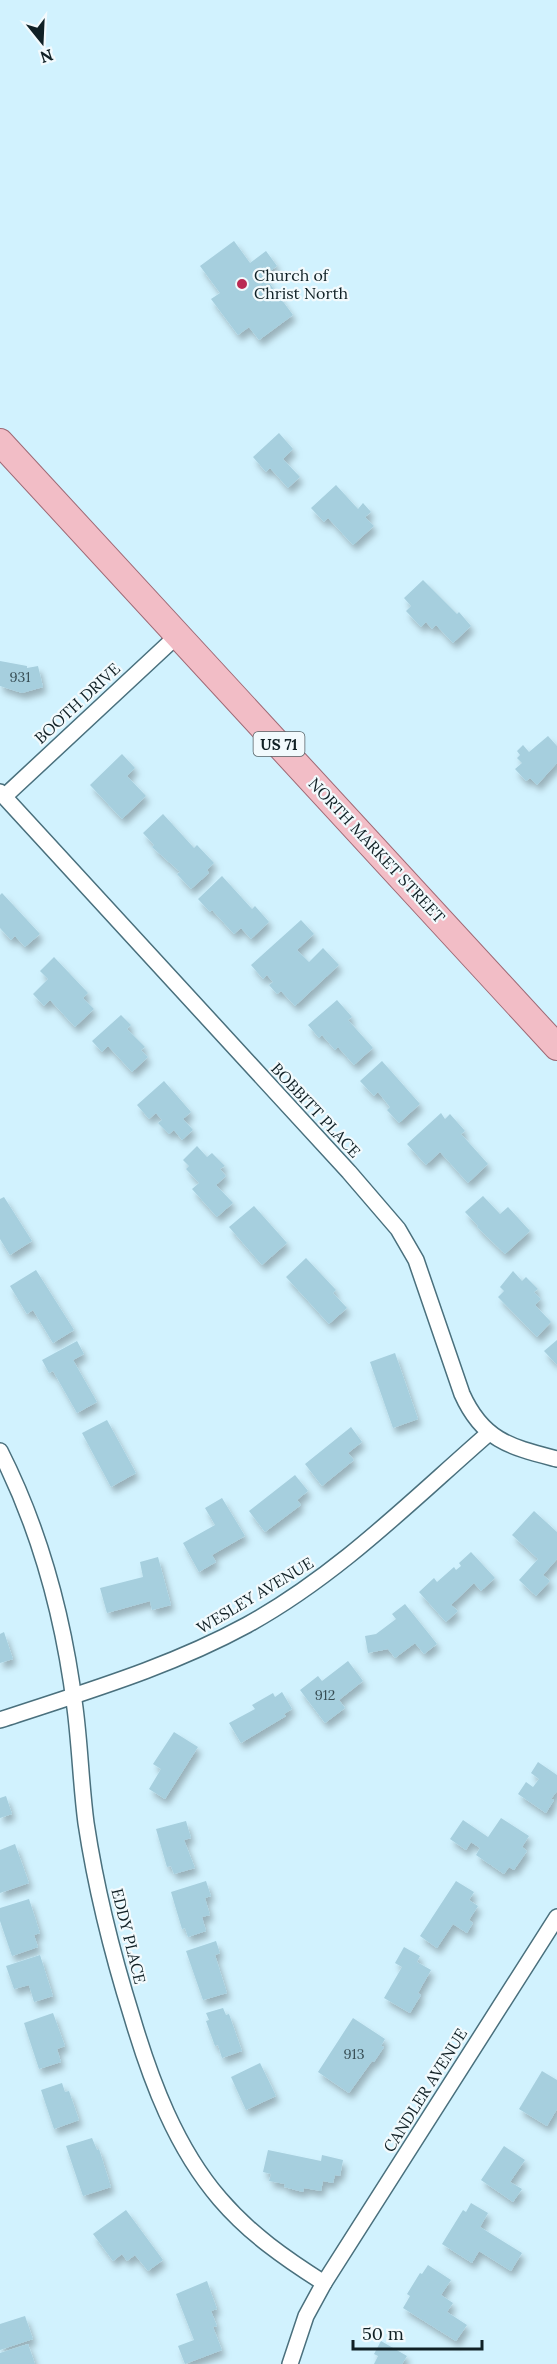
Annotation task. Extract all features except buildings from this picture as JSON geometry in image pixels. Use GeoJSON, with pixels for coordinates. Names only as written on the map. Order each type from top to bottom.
{"type":"FeatureCollection","features":[{"type":"Feature","properties":{"kind":"main road","name":"NORTH MARKET STREET"},"geometry":{"type":"LineString","coordinates":[[0,442],[557,1047]]}},
{"type":"Feature","properties":{"kind":"street","name":"BOOTH DRIVE"},"geometry":{"type":"LineString","coordinates":[[2,794],[179,634]]}},
{"type":"Feature","properties":{"kind":"street","name":"BOBBITT PLACE"},"geometry":{"type":"LineString","coordinates":[[2,794],[349,1172],[398,1229],[416,1260],[470,1412],[489,1433],[517,1448],[557,1459]]}},
{"type":"Feature","properties":{"kind":"street","name":"WESLEY AVENUE"},"geometry":{"type":"LineString","coordinates":[[0,1720],[158,1668],[248,1625],[291,1598],[353,1552],[489,1433]]}},
{"type":"Feature","properties":{"kind":"street","name":"EDDY PLACE"},"geometry":{"type":"LineString","coordinates":[[0,1450],[28,1516],[49,1579],[64,1643],[73,1697],[86,1824],[105,1927],[140,2045],[162,2102],[189,2157],[220,2200],[248,2229],[278,2254],[324,2283]]}},
{"type":"Feature","properties":{"kind":"street","name":"CANDLER AVENUE"},"geometry":{"type":"LineString","coordinates":[[324,2283],[557,1917]]}},
{"type":"Feature","properties":{"kind":"street"},"geometry":{"type":"LineString","coordinates":[[290,2364],[306,2316],[324,2283]]}},
{"type":"Feature","properties":{"kind":"place","name":"Church of Christ North"},"geometry":{"type":"Point","coordinates":[242,284]}}]}
